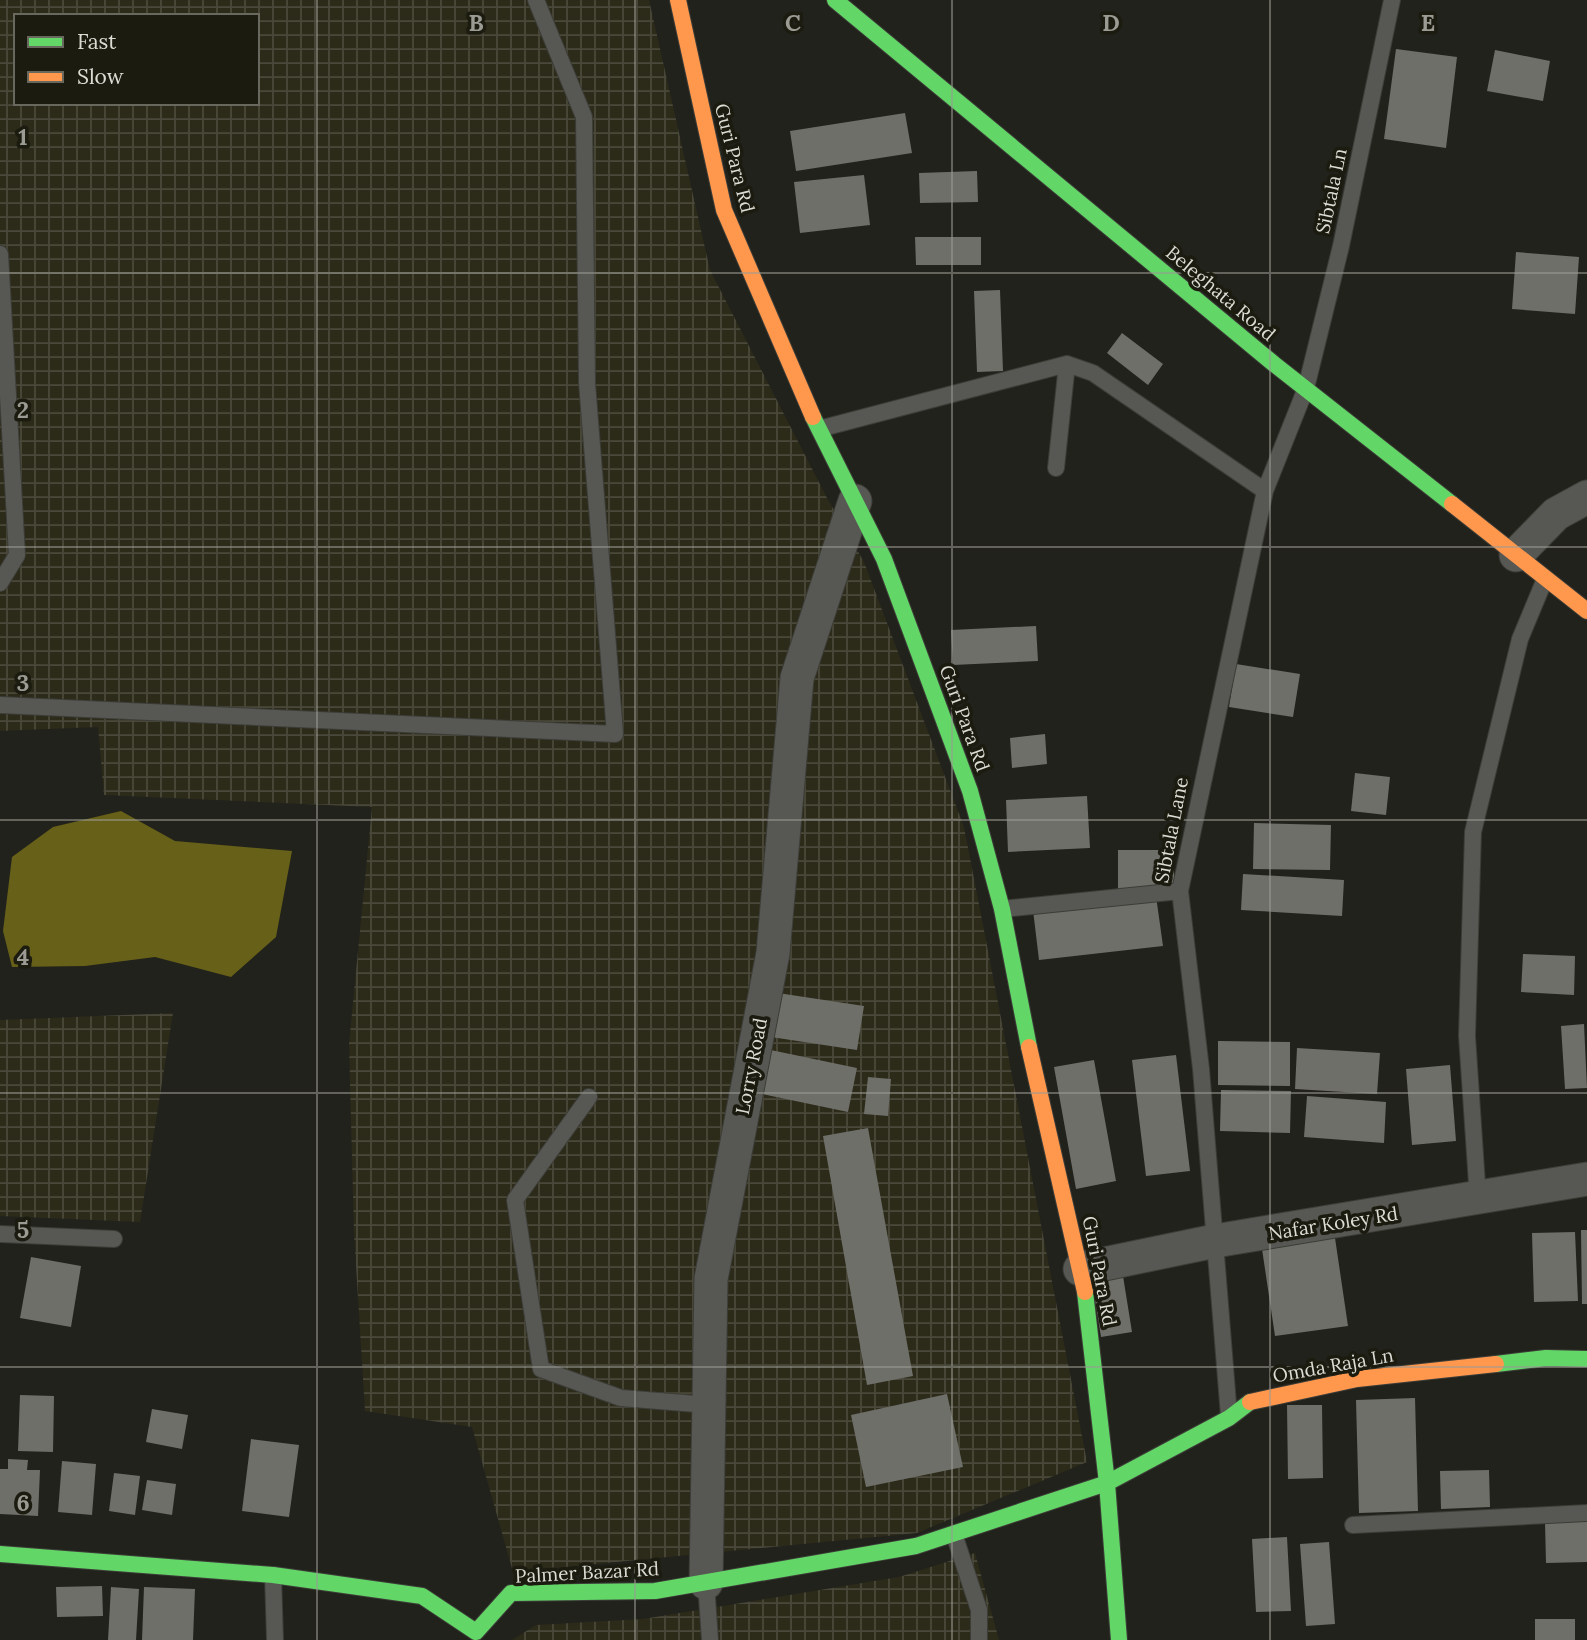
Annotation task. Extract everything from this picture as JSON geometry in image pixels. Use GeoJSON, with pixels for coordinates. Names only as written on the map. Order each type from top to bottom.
{"type":"FeatureCollection","features":[{"type":"Feature","properties":{"kind":"main road","name":"Guri Para Rd"},"geometry":{"type":"LineString","coordinates":[[678,0],[724,210],[819,429],[884,559],[970,792],[1002,909],[1034,1073],[1088,1306],[1108,1483],[1119,1640]]}},
{"type":"Feature","properties":{"kind":"main road","name":"Beleghata Road"},"geometry":{"type":"LineString","coordinates":[[835,0],[1306,388],[1587,611]]}},
{"type":"Feature","properties":{"kind":"main road","name":"Omda Raja Ln"},"geometry":{"type":"LineString","coordinates":[[1108,1483],[1229,1418],[1246,1404],[1357,1379],[1546,1358],[1587,1359]]}},
{"type":"Feature","properties":{"kind":"main road","name":"Palmer Bazar Rd"},"geometry":{"type":"LineString","coordinates":[[0,1554],[273,1575],[422,1596],[476,1636],[511,1593],[655,1591],[916,1546],[1108,1483]]}},
{"type":"Feature","properties":{"kind":"street"},"geometry":{"type":"LineString","coordinates":[[1516,555],[1556,514],[1587,497]]}},
{"type":"Feature","properties":{"kind":"street","name":"Lorry Road"},"geometry":{"type":"LineString","coordinates":[[706,1583],[711,1279],[773,953],[797,678],[855,501]]}},
{"type":"Feature","properties":{"kind":"street","name":"Nafar Koley Rd"},"geometry":{"type":"LineString","coordinates":[[1080,1269],[1215,1241],[1587,1179]]}},
{"type":"Feature","properties":{"kind":"lane"},"geometry":{"type":"LineString","coordinates":[[0,705],[615,734],[587,383],[584,117],[536,0]]}},
{"type":"Feature","properties":{"kind":"lane","name":"Sibtala Ln"},"geometry":{"type":"LineString","coordinates":[[1306,388],[1341,246],[1392,0]]}},
{"type":"Feature","properties":{"kind":"lane"},"geometry":{"type":"LineString","coordinates":[[0,254],[17,555],[0,583]]}},
{"type":"Feature","properties":{"kind":"lane"},"geometry":{"type":"LineString","coordinates":[[1056,468],[1067,364]]}},
{"type":"Feature","properties":{"kind":"lane"},"geometry":{"type":"LineString","coordinates":[[819,429],[1067,364],[1093,373],[1265,491]]}},
{"type":"Feature","properties":{"kind":"lane","name":"Sibtala Lane"},"geometry":{"type":"LineString","coordinates":[[1229,1418],[1201,1069],[1180,891],[1265,491],[1306,388]]}},
{"type":"Feature","properties":{"kind":"lane"},"geometry":{"type":"LineString","coordinates":[[1478,1199],[1467,1036],[1473,832],[1520,639],[1545,578]]}},
{"type":"Feature","properties":{"kind":"lane"},"geometry":{"type":"LineString","coordinates":[[1002,909],[1180,891]]}},
{"type":"Feature","properties":{"kind":"lane"},"geometry":{"type":"LineString","coordinates":[[589,1097],[515,1200],[541,1369],[621,1398],[709,1405]]}},
{"type":"Feature","properties":{"kind":"lane"},"geometry":{"type":"LineString","coordinates":[[0,1234],[114,1239]]}},
{"type":"Feature","properties":{"kind":"lane"},"geometry":{"type":"LineString","coordinates":[[1353,1525],[1587,1513]]}},
{"type":"Feature","properties":{"kind":"lane"},"geometry":{"type":"LineString","coordinates":[[954,1534],[979,1609],[979,1640]]}},
{"type":"Feature","properties":{"kind":"lane"},"geometry":{"type":"LineString","coordinates":[[273,1575],[275,1640]]}},
{"type":"Feature","properties":{"kind":"lane","name":"Lorry Road"},"geometry":{"type":"LineString","coordinates":[[706,1583],[710,1640]]}},
{"type":"Feature","properties":{"kind":"shaded area"},"geometry":{"type":"Polygon","coordinates":[[[0,0],[649,0],[710,270],[827,498],[864,562],[964,827],[1087,1462],[917,1533],[513,1572],[472,1427],[365,1411],[354,1233],[349,1044],[372,807],[104,795],[98,727],[0,731],[0,0]]]}},
{"type":"Feature","properties":{"kind":"shaded area"},"geometry":{"type":"Polygon","coordinates":[[[121,811],[175,841],[292,851],[276,937],[231,977],[155,957],[85,966],[12,967],[3,931],[12,857],[53,827],[121,811]]]}},
{"type":"Feature","properties":{"kind":"shaded area"},"geometry":{"type":"Polygon","coordinates":[[[173,1013],[140,1222],[0,1216],[0,1020],[173,1013]]]}},
{"type":"Feature","properties":{"kind":"shaded area"},"geometry":{"type":"Polygon","coordinates":[[[975,1553],[999,1640],[512,1640],[536,1625],[643,1619],[899,1577],[975,1553]]]}},
{"type":"Feature","properties":{"kind":"building"},"geometry":{"type":"Polygon","coordinates":[[[1396,49],[1457,57],[1446,148],[1384,139],[1396,49]]]}},
{"type":"Feature","properties":{"kind":"building"},"geometry":{"type":"Polygon","coordinates":[[[1495,50],[1550,61],[1543,101],[1487,91],[1495,50]]]}},
{"type":"Feature","properties":{"kind":"building"},"geometry":{"type":"Polygon","coordinates":[[[905,113],[912,153],[796,171],[790,131],[905,113]]]}},
{"type":"Feature","properties":{"kind":"building"},"geometry":{"type":"Polygon","coordinates":[[[977,171],[978,202],[920,203],[919,173],[977,171]]]}},
{"type":"Feature","properties":{"kind":"building"},"geometry":{"type":"Polygon","coordinates":[[[864,175],[870,225],[800,233],[794,182],[864,175]]]}},
{"type":"Feature","properties":{"kind":"building"},"geometry":{"type":"Polygon","coordinates":[[[915,237],[981,237],[981,265],[916,265],[915,237]]]}},
{"type":"Feature","properties":{"kind":"building"},"geometry":{"type":"Polygon","coordinates":[[[1516,252],[1579,257],[1575,314],[1512,309],[1516,252]]]}},
{"type":"Feature","properties":{"kind":"building"},"geometry":{"type":"Polygon","coordinates":[[[1000,290],[1003,371],[977,372],[974,291],[1000,290]]]}},
{"type":"Feature","properties":{"kind":"building"},"geometry":{"type":"Polygon","coordinates":[[[1122,333],[1163,364],[1148,385],[1107,353],[1122,333]]]}},
{"type":"Feature","properties":{"kind":"building"},"geometry":{"type":"Polygon","coordinates":[[[1036,626],[1038,661],[953,665],[951,630],[1036,626]]]}},
{"type":"Feature","properties":{"kind":"building"},"geometry":{"type":"Polygon","coordinates":[[[1236,664],[1300,674],[1293,717],[1229,707],[1236,664]]]}},
{"type":"Feature","properties":{"kind":"building"},"geometry":{"type":"Polygon","coordinates":[[[1045,734],[1047,764],[1012,768],[1010,738],[1045,734]]]}},
{"type":"Feature","properties":{"kind":"building"},"geometry":{"type":"Polygon","coordinates":[[[1355,773],[1390,777],[1386,815],[1351,811],[1355,773]]]}},
{"type":"Feature","properties":{"kind":"building"},"geometry":{"type":"Polygon","coordinates":[[[1087,796],[1090,848],[1008,852],[1006,800],[1087,796]]]}},
{"type":"Feature","properties":{"kind":"building"},"geometry":{"type":"Polygon","coordinates":[[[1254,823],[1331,825],[1330,870],[1253,869],[1254,823]]]}},
{"type":"Feature","properties":{"kind":"building"},"geometry":{"type":"Polygon","coordinates":[[[1118,850],[1174,850],[1174,889],[1118,889],[1118,850]]]}},
{"type":"Feature","properties":{"kind":"building"},"geometry":{"type":"Polygon","coordinates":[[[1243,874],[1344,880],[1342,916],[1241,910],[1243,874]]]}},
{"type":"Feature","properties":{"kind":"building"},"geometry":{"type":"Polygon","coordinates":[[[1156,896],[1163,946],[1039,960],[1033,910],[1156,896]]]}},
{"type":"Feature","properties":{"kind":"building"},"geometry":{"type":"Polygon","coordinates":[[[1523,954],[1575,956],[1574,995],[1521,992],[1523,954]]]}},
{"type":"Feature","properties":{"kind":"building"},"geometry":{"type":"Polygon","coordinates":[[[778,993],[864,1006],[857,1050],[771,1037],[778,993]]]}},
{"type":"Feature","properties":{"kind":"building"},"geometry":{"type":"Polygon","coordinates":[[[1584,1024],[1587,1088],[1565,1089],[1561,1026],[1584,1024]]]}},
{"type":"Feature","properties":{"kind":"building"},"geometry":{"type":"Polygon","coordinates":[[[1218,1041],[1290,1042],[1290,1086],[1218,1085],[1218,1041]]]}},
{"type":"Feature","properties":{"kind":"building"},"geometry":{"type":"Polygon","coordinates":[[[1297,1048],[1380,1053],[1377,1094],[1295,1089],[1297,1048]]]}},
{"type":"Feature","properties":{"kind":"building"},"geometry":{"type":"Polygon","coordinates":[[[766,1049],[857,1068],[848,1112],[757,1093],[766,1049]]]}},
{"type":"Feature","properties":{"kind":"building"},"geometry":{"type":"Polygon","coordinates":[[[1176,1055],[1190,1171],[1146,1176],[1132,1060],[1176,1055]]]}},
{"type":"Feature","properties":{"kind":"building"},"geometry":{"type":"Polygon","coordinates":[[[1094,1060],[1116,1181],[1076,1189],[1054,1067],[1094,1060]]]}},
{"type":"Feature","properties":{"kind":"building"},"geometry":{"type":"Polygon","coordinates":[[[1450,1065],[1456,1141],[1412,1145],[1406,1069],[1450,1065]]]}},
{"type":"Feature","properties":{"kind":"building"},"geometry":{"type":"Polygon","coordinates":[[[868,1077],[891,1079],[888,1116],[864,1114],[868,1077]]]}},
{"type":"Feature","properties":{"kind":"building"},"geometry":{"type":"Polygon","coordinates":[[[1221,1090],[1291,1091],[1290,1133],[1220,1131],[1221,1090]]]}},
{"type":"Feature","properties":{"kind":"building"},"geometry":{"type":"Polygon","coordinates":[[[1307,1096],[1386,1102],[1384,1143],[1304,1137],[1307,1096]]]}},
{"type":"Feature","properties":{"kind":"building"},"geometry":{"type":"Polygon","coordinates":[[[868,1128],[913,1376],[867,1385],[823,1136],[868,1128]]]}},
{"type":"Feature","properties":{"kind":"building"},"geometry":{"type":"Polygon","coordinates":[[[1581,1230],[1587,1230],[1587,1304],[1582,1304],[1581,1230]]]}},
{"type":"Feature","properties":{"kind":"building"},"geometry":{"type":"Polygon","coordinates":[[[1575,1232],[1578,1301],[1534,1302],[1532,1233],[1575,1232]]]}},
{"type":"Feature","properties":{"kind":"building"},"geometry":{"type":"Polygon","coordinates":[[[1335,1238],[1348,1326],[1275,1336],[1262,1249],[1335,1238]]]}},
{"type":"Feature","properties":{"kind":"building"},"geometry":{"type":"Polygon","coordinates":[[[31,1257],[81,1266],[71,1327],[20,1318],[31,1257]]]}},
{"type":"Feature","properties":{"kind":"building"},"geometry":{"type":"Polygon","coordinates":[[[1123,1276],[1132,1332],[1101,1337],[1092,1281],[1123,1276]]]}},
{"type":"Feature","properties":{"kind":"building"},"geometry":{"type":"Polygon","coordinates":[[[947,1394],[963,1467],[866,1487],[851,1415],[947,1394]]]}},
{"type":"Feature","properties":{"kind":"building"},"geometry":{"type":"Polygon","coordinates":[[[20,1395],[54,1396],[53,1452],[18,1451],[20,1395]]]}},
{"type":"Feature","properties":{"kind":"building"},"geometry":{"type":"Polygon","coordinates":[[[1415,1398],[1418,1511],[1359,1513],[1356,1400],[1415,1398]]]}},
{"type":"Feature","properties":{"kind":"building"},"geometry":{"type":"Polygon","coordinates":[[[1287,1405],[1322,1405],[1323,1478],[1288,1479],[1287,1405]]]}},
{"type":"Feature","properties":{"kind":"building"},"geometry":{"type":"Polygon","coordinates":[[[152,1409],[188,1415],[182,1449],[146,1442],[152,1409]]]}},
{"type":"Feature","properties":{"kind":"building"},"geometry":{"type":"Polygon","coordinates":[[[251,1439],[299,1445],[289,1517],[242,1511],[251,1439]]]}},
{"type":"Feature","properties":{"kind":"building"},"geometry":{"type":"Polygon","coordinates":[[[8,1459],[28,1460],[27,1470],[40,1470],[38,1516],[0,1514],[0,1469],[8,1469],[8,1459]]]}},
{"type":"Feature","properties":{"kind":"building"},"geometry":{"type":"Polygon","coordinates":[[[62,1461],[96,1464],[92,1515],[58,1512],[62,1461]]]}},
{"type":"Feature","properties":{"kind":"building"},"geometry":{"type":"Polygon","coordinates":[[[1489,1470],[1490,1507],[1441,1509],[1440,1471],[1489,1470]]]}},
{"type":"Feature","properties":{"kind":"building"},"geometry":{"type":"Polygon","coordinates":[[[114,1473],[140,1476],[135,1515],[109,1511],[114,1473]]]}},
{"type":"Feature","properties":{"kind":"building"},"geometry":{"type":"Polygon","coordinates":[[[147,1480],[176,1484],[172,1515],[142,1510],[147,1480]]]}},
{"type":"Feature","properties":{"kind":"building"},"geometry":{"type":"Polygon","coordinates":[[[1587,1521],[1587,1562],[1546,1563],[1545,1522],[1587,1521]]]}},
{"type":"Feature","properties":{"kind":"building"},"geometry":{"type":"Polygon","coordinates":[[[1287,1537],[1291,1611],[1256,1612],[1252,1539],[1287,1537]]]}},
{"type":"Feature","properties":{"kind":"building"},"geometry":{"type":"Polygon","coordinates":[[[1329,1542],[1335,1624],[1306,1626],[1300,1544],[1329,1542]]]}},
{"type":"Feature","properties":{"kind":"building"},"geometry":{"type":"Polygon","coordinates":[[[102,1586],[103,1616],[57,1617],[56,1587],[102,1586]]]}},
{"type":"Feature","properties":{"kind":"building"},"geometry":{"type":"Polygon","coordinates":[[[111,1587],[139,1589],[136,1640],[108,1640],[111,1587]]]}},
{"type":"Feature","properties":{"kind":"building"},"geometry":{"type":"Polygon","coordinates":[[[144,1587],[195,1589],[193,1640],[142,1640],[144,1587]]]}},
{"type":"Feature","properties":{"kind":"building"},"geometry":{"type":"Polygon","coordinates":[[[1535,1619],[1575,1619],[1575,1640],[1535,1640],[1535,1619]]]}},
{"type":"Feature","properties":{"kind":"traffic: fast"},"geometry":{"type":"LineString","coordinates":[[835,0],[1274,364],[1452,504]]}},
{"type":"Feature","properties":{"kind":"traffic: fast"},"geometry":{"type":"LineString","coordinates":[[813,417],[884,559],[970,791],[1002,909],[1029,1047]]}},
{"type":"Feature","properties":{"kind":"traffic: fast"},"geometry":{"type":"LineString","coordinates":[[1085,1292],[1107,1483],[1119,1640]]}},
{"type":"Feature","properties":{"kind":"traffic: fast"},"geometry":{"type":"LineString","coordinates":[[1496,1364],[1546,1358],[1587,1359]]}},
{"type":"Feature","properties":{"kind":"traffic: fast"},"geometry":{"type":"LineString","coordinates":[[476,1632],[511,1593],[655,1591],[916,1546],[1107,1483],[1229,1418],[1250,1402]]}},
{"type":"Feature","properties":{"kind":"traffic: fast"},"geometry":{"type":"LineString","coordinates":[[0,1554],[273,1575],[422,1596],[476,1632]]}},
{"type":"Feature","properties":{"kind":"traffic: slow"},"geometry":{"type":"LineString","coordinates":[[678,0],[724,210],[813,417]]}},
{"type":"Feature","properties":{"kind":"traffic: slow"},"geometry":{"type":"LineString","coordinates":[[1452,504],[1587,611]]}},
{"type":"Feature","properties":{"kind":"traffic: slow"},"geometry":{"type":"LineString","coordinates":[[1029,1047],[1085,1292]]}},
{"type":"Feature","properties":{"kind":"traffic: slow"},"geometry":{"type":"LineString","coordinates":[[1250,1402],[1357,1379],[1496,1364]]}}]}
